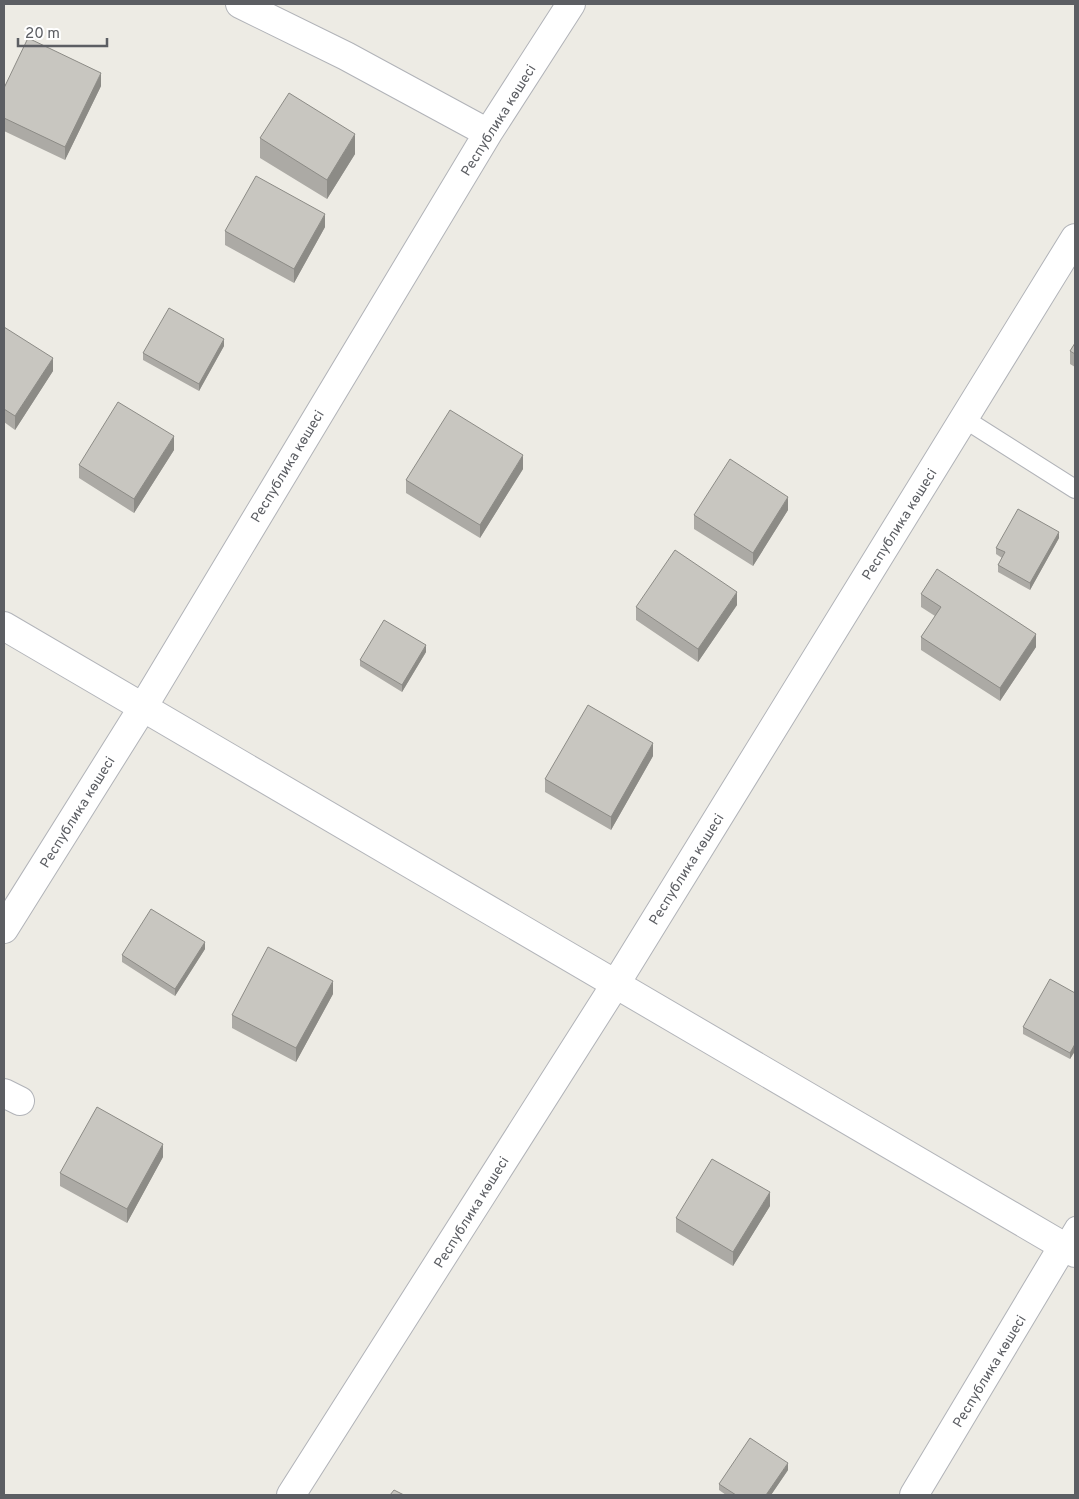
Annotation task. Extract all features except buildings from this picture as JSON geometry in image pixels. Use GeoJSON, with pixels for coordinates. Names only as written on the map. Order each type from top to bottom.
{"type":"FeatureCollection","features":[{"type":"Feature","properties":{"kind":"street"},"geometry":{"type":"LineString","coordinates":[[240,4],[346,56],[488,133]]}},
{"type":"Feature","properties":{"kind":"street","name":"Республика көшесі"},"geometry":{"type":"LineString","coordinates":[[4,929],[143,708],[488,133],[571,4]]}},
{"type":"Feature","properties":{"kind":"street","name":"Республика көшесі"},"geometry":{"type":"LineString","coordinates":[[291,1495],[615,985],[1075,238]]}},
{"type":"Feature","properties":{"kind":"street"},"geometry":{"type":"LineString","coordinates":[[4,626],[615,985],[1071,1242]]}},
{"type":"Feature","properties":{"kind":"street","name":"Республика көшесі"},"geometry":{"type":"LineString","coordinates":[[914,1495],[1071,1242]]}},
{"type":"Feature","properties":{"kind":"lane"},"geometry":{"type":"LineString","coordinates":[[963,418],[1075,489]]}}]}
